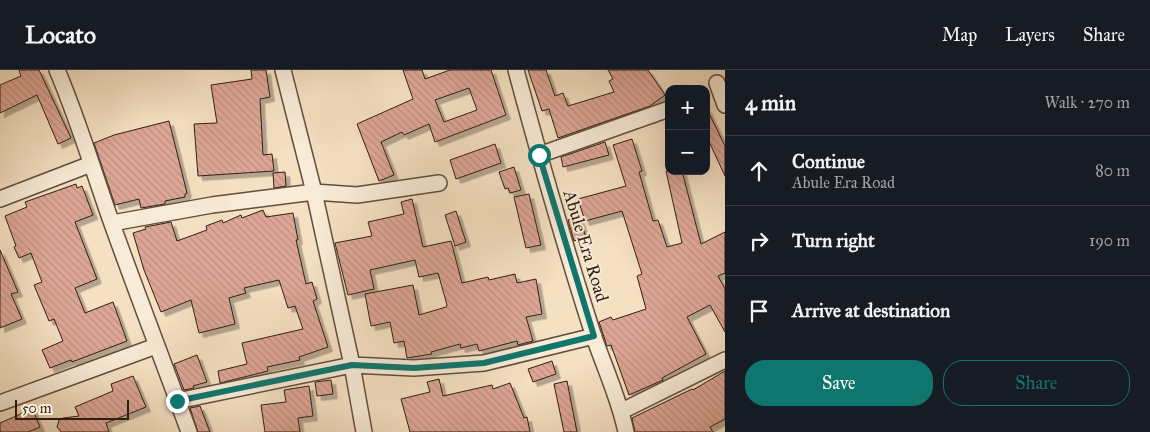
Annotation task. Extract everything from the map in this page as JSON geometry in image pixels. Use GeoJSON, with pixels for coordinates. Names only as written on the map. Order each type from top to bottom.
{"type":"FeatureCollection","features":[{"type":"Feature","properties":{"kind":"street"},"geometry":{"type":"LineString","coordinates":[[57,70],[73,107],[91,164],[188,432]]}},
{"type":"Feature","properties":{"kind":"street"},"geometry":{"type":"LineString","coordinates":[[282,70],[314,192],[352,365],[364,432]]}},
{"type":"Feature","properties":{"kind":"street","name":"Abule Era Road"},"geometry":{"type":"LineString","coordinates":[[516,70],[539,155],[594,336],[622,411],[626,432]]}},
{"type":"Feature","properties":{"kind":"street"},"geometry":{"type":"LineString","coordinates":[[716,84],[725,104]]}},
{"type":"Feature","properties":{"kind":"street"},"geometry":{"type":"LineString","coordinates":[[539,155],[665,110]]}},
{"type":"Feature","properties":{"kind":"street"},"geometry":{"type":"LineString","coordinates":[[0,199],[91,164]]}},
{"type":"Feature","properties":{"kind":"street"},"geometry":{"type":"LineString","coordinates":[[112,223],[212,205],[314,192],[357,194],[439,183]]}},
{"type":"Feature","properties":{"kind":"street"},"geometry":{"type":"LineString","coordinates":[[177,401],[352,365],[414,368],[484,363],[594,336]]}},
{"type":"Feature","properties":{"kind":"street"},"geometry":{"type":"LineString","coordinates":[[0,403],[156,346]]}},
{"type":"Feature","properties":{"kind":"street"},"geometry":{"type":"LineString","coordinates":[[622,411],[725,360]]}},
{"type":"Feature","properties":{"kind":"building"},"geometry":{"type":"Polygon","coordinates":[[[19,70],[39,70],[71,138],[58,144],[37,95],[0,113],[0,85],[21,76],[19,70]]]}},
{"type":"Feature","properties":{"kind":"building"},"geometry":{"type":"Polygon","coordinates":[[[251,70],[266,70],[270,97],[260,99],[263,155],[272,154],[274,171],[198,176],[194,124],[217,123],[211,85],[252,79],[251,70]]]}},
{"type":"Feature","properties":{"kind":"building"},"geometry":{"type":"Polygon","coordinates":[[[403,70],[422,70],[425,79],[450,70],[491,70],[506,115],[435,142],[429,124],[404,135],[402,132],[381,142],[394,175],[379,181],[357,124],[413,99],[403,70]],[[469,88],[435,100],[444,122],[477,110],[469,88]]]}},
{"type":"Feature","properties":{"kind":"building"},"geometry":{"type":"Polygon","coordinates":[[[528,70],[546,70],[555,96],[563,93],[568,106],[614,92],[609,81],[613,79],[608,70],[648,70],[665,95],[650,106],[558,138],[549,109],[542,111],[528,70]]]}},
{"type":"Feature","properties":{"kind":"building"},"geometry":{"type":"Polygon","coordinates":[[[710,115],[725,146],[725,176],[710,144],[710,115]]]}},
{"type":"Feature","properties":{"kind":"building"},"geometry":{"type":"Polygon","coordinates":[[[169,121],[187,193],[185,197],[165,201],[165,204],[141,208],[139,199],[115,205],[94,143],[114,135],[169,121]]]}},
{"type":"Feature","properties":{"kind":"building"},"geometry":{"type":"Polygon","coordinates":[[[632,139],[642,171],[639,172],[653,221],[658,220],[667,247],[682,243],[667,175],[683,175],[701,244],[725,232],[725,273],[718,276],[725,289],[725,332],[710,305],[687,317],[706,354],[662,378],[663,380],[629,395],[611,345],[607,346],[599,322],[611,317],[613,320],[646,309],[637,276],[642,274],[622,211],[585,221],[578,199],[626,186],[613,145],[632,139]]]}},
{"type":"Feature","properties":{"kind":"building"},"geometry":{"type":"Polygon","coordinates":[[[605,142],[609,155],[563,167],[561,157],[605,142]]]}},
{"type":"Feature","properties":{"kind":"building"},"geometry":{"type":"Polygon","coordinates":[[[495,144],[501,163],[456,179],[450,160],[495,144]]]}},
{"type":"Feature","properties":{"kind":"building"},"geometry":{"type":"Polygon","coordinates":[[[514,167],[521,190],[510,193],[508,188],[505,189],[499,172],[514,167]]]}},
{"type":"Feature","properties":{"kind":"building"},"geometry":{"type":"Polygon","coordinates":[[[285,172],[286,186],[274,188],[273,173],[285,172]]]}},
{"type":"Feature","properties":{"kind":"building"},"geometry":{"type":"Polygon","coordinates":[[[76,184],[77,188],[82,186],[93,215],[75,222],[97,279],[75,288],[85,313],[113,302],[127,341],[72,362],[71,360],[50,368],[42,350],[63,341],[54,319],[49,321],[34,285],[42,282],[31,253],[19,258],[5,216],[27,207],[25,202],[76,184]]]}},
{"type":"Feature","properties":{"kind":"building"},"geometry":{"type":"Polygon","coordinates":[[[529,194],[541,245],[526,248],[514,197],[529,194]]]}},
{"type":"Feature","properties":{"kind":"building"},"geometry":{"type":"Polygon","coordinates":[[[412,199],[423,247],[451,241],[462,283],[488,277],[489,280],[515,274],[517,283],[536,279],[542,314],[526,317],[533,341],[518,345],[517,341],[479,351],[477,344],[461,348],[460,344],[431,352],[432,354],[407,358],[404,341],[394,343],[390,322],[371,326],[365,294],[413,285],[419,315],[446,307],[447,305],[438,273],[419,277],[415,260],[370,270],[374,289],[348,295],[335,243],[372,236],[368,222],[404,214],[401,202],[412,199]]]}},
{"type":"Feature","properties":{"kind":"building"},"geometry":{"type":"Polygon","coordinates":[[[263,210],[266,217],[293,213],[298,240],[296,240],[306,284],[312,282],[317,299],[313,301],[328,347],[299,357],[300,360],[267,367],[268,371],[220,383],[218,371],[247,364],[242,343],[303,329],[295,306],[288,308],[279,280],[244,288],[246,293],[229,298],[235,324],[199,333],[191,300],[161,312],[144,270],[133,233],[146,229],[145,227],[171,222],[177,241],[207,230],[206,226],[222,220],[223,223],[241,215],[242,218],[263,210]]]}},
{"type":"Feature","properties":{"kind":"building"},"geometry":{"type":"Polygon","coordinates":[[[456,211],[466,242],[455,246],[445,215],[456,211]]]}},
{"type":"Feature","properties":{"kind":"building"},"geometry":{"type":"Polygon","coordinates":[[[579,217],[586,237],[574,241],[568,220],[579,217]]]}},
{"type":"Feature","properties":{"kind":"building"},"geometry":{"type":"Polygon","coordinates":[[[0,250],[18,292],[11,294],[22,319],[0,328],[0,250]]]}},
{"type":"Feature","properties":{"kind":"building"},"geometry":{"type":"Polygon","coordinates":[[[197,355],[207,382],[184,390],[174,364],[197,355]]]}},
{"type":"Feature","properties":{"kind":"building"},"geometry":{"type":"Polygon","coordinates":[[[552,361],[556,374],[533,382],[528,369],[552,361]]]}},
{"type":"Feature","properties":{"kind":"building"},"geometry":{"type":"Polygon","coordinates":[[[725,371],[725,419],[710,427],[713,432],[635,432],[632,418],[693,390],[725,371]]]}},
{"type":"Feature","properties":{"kind":"building"},"geometry":{"type":"Polygon","coordinates":[[[133,376],[146,407],[106,423],[109,432],[61,432],[57,427],[59,420],[63,418],[79,416],[75,407],[113,391],[111,384],[133,376]]]}},
{"type":"Feature","properties":{"kind":"building"},"geometry":{"type":"Polygon","coordinates":[[[439,379],[443,396],[492,385],[493,389],[510,383],[524,418],[527,417],[530,432],[410,432],[401,399],[430,392],[427,382],[439,379]]]}},
{"type":"Feature","properties":{"kind":"building"},"geometry":{"type":"Polygon","coordinates":[[[331,380],[333,394],[317,396],[315,382],[331,380]]]}},
{"type":"Feature","properties":{"kind":"building"},"geometry":{"type":"Polygon","coordinates":[[[567,381],[577,432],[564,432],[554,384],[567,381]]]}},
{"type":"Feature","properties":{"kind":"building"},"geometry":{"type":"Polygon","coordinates":[[[309,386],[313,416],[298,418],[300,432],[265,432],[261,405],[286,402],[284,390],[309,386]]]}},
{"type":"Feature","properties":{"kind":"building"},"geometry":{"type":"Polygon","coordinates":[[[200,406],[210,432],[198,432],[190,408],[200,406]]]}},
{"type":"Feature","properties":{"kind":"building"},"geometry":{"type":"Polygon","coordinates":[[[32,409],[40,427],[28,432],[0,432],[0,423],[32,409]]]}},
{"type":"Feature","properties":{"kind":"route"},"geometry":{"type":"LineString","coordinates":[[177,401],[352,365],[414,368],[484,363],[594,336],[539,155]]}}]}
